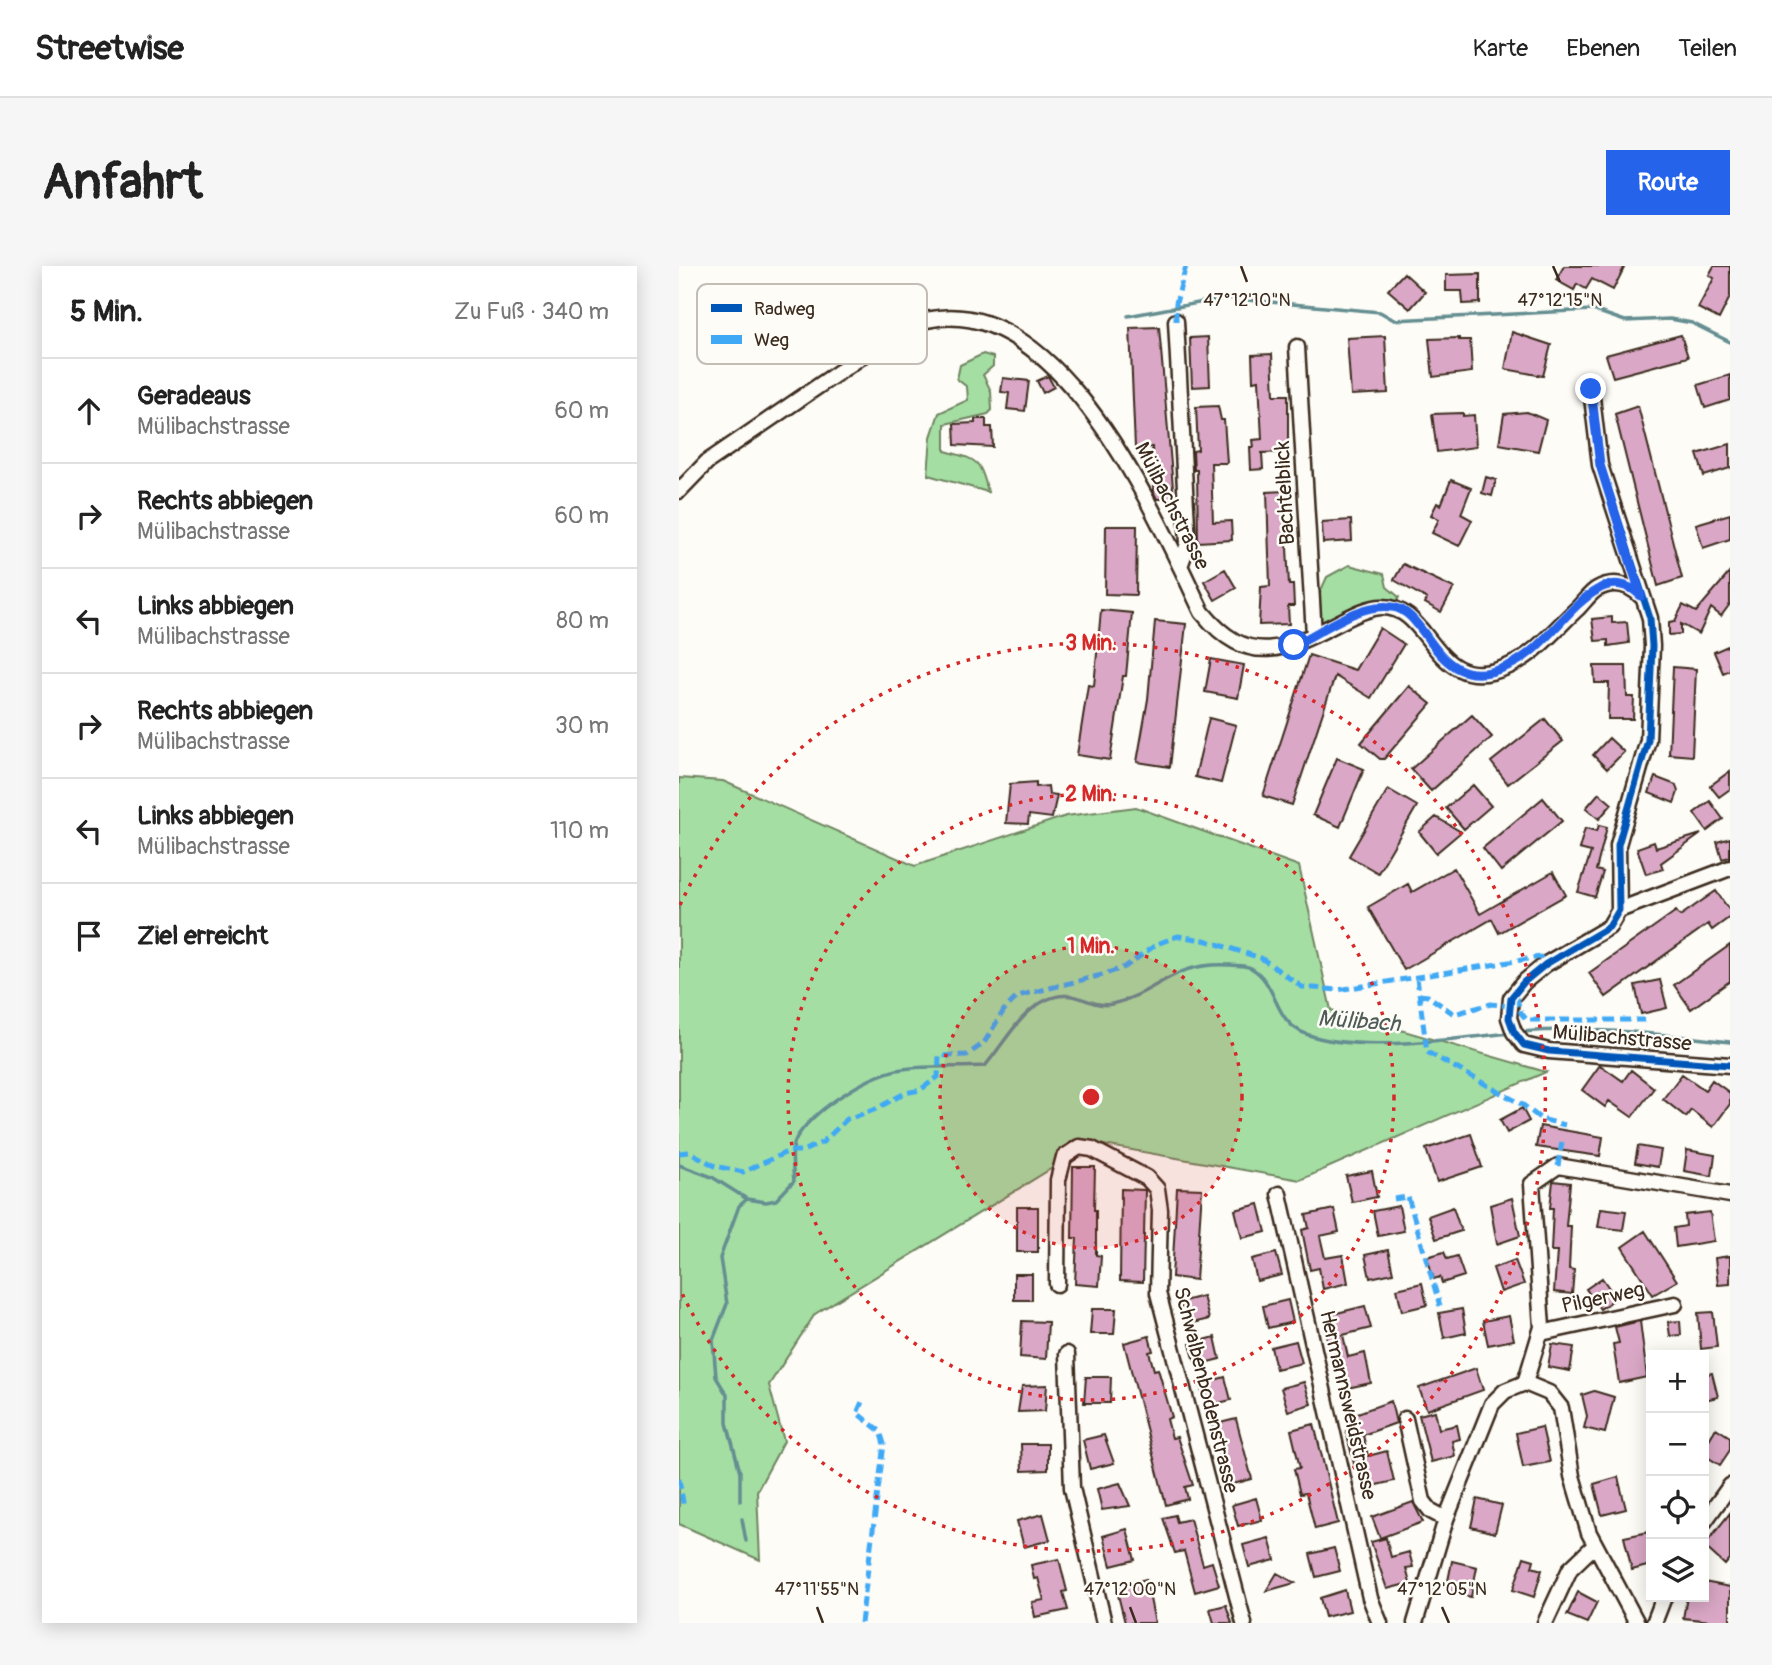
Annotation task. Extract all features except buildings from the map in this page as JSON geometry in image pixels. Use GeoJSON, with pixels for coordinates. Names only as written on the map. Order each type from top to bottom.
{"type":"FeatureCollection","features":[{"type":"Feature","properties":{"kind":"street","name":"Mülibachstrasse"},"geometry":{"type":"LineString","coordinates":[[927,318],[939,313],[962,312],[1011,326],[1035,343],[1062,371],[1116,443],[1202,612],[1216,630],[1238,645],[1263,651],[1294,645],[1377,606],[1395,607],[1410,615],[1436,653],[1458,669],[1485,673],[1509,666],[1531,652],[1598,589],[1618,584],[1632,587],[1641,596]]}},
{"type":"Feature","properties":{"kind":"street"},"geometry":{"type":"LineString","coordinates":[[1176,321],[1188,544],[1180,566]]}},
{"type":"Feature","properties":{"kind":"street","name":"Bachtelblick"},"geometry":{"type":"LineString","coordinates":[[1297,347],[1314,635]]}},
{"type":"Feature","properties":{"kind":"street","name":"Mülibachstrasse"},"geometry":{"type":"LineString","coordinates":[[679,491],[707,461],[850,364]]}},
{"type":"Feature","properties":{"kind":"street"},"geometry":{"type":"LineString","coordinates":[[1591,389],[1600,465],[1650,618],[1652,646],[1648,740],[1618,845],[1619,910],[1730,868]]}},
{"type":"Feature","properties":{"kind":"street","name":"Mülibachstrasse"},"geometry":{"type":"LineString","coordinates":[[1619,910],[1609,927],[1546,964],[1524,982],[1511,998],[1509,1018],[1514,1032],[1524,1045],[1549,1051],[1730,1065]]}},
{"type":"Feature","properties":{"kind":"street","name":"Schwalbenbodenstrasse"},"geometry":{"type":"LineString","coordinates":[[1057,1284],[1058,1180],[1064,1157],[1079,1147],[1092,1149],[1147,1178],[1157,1189],[1160,1210],[1158,1293],[1244,1623]]}},
{"type":"Feature","properties":{"kind":"street"},"geometry":{"type":"LineString","coordinates":[[1525,1383],[1541,1333],[1532,1184],[1546,1171],[1557,1166],[1730,1195]]}},
{"type":"Feature","properties":{"kind":"street","name":"Hermannsweidstrasse"},"geometry":{"type":"LineString","coordinates":[[1279,1195],[1370,1598],[1380,1623]]}},
{"type":"Feature","properties":{"kind":"street","name":"Pilgerweg"},"geometry":{"type":"LineString","coordinates":[[1541,1333],[1675,1304]]}},
{"type":"Feature","properties":{"kind":"street"},"geometry":{"type":"LineString","coordinates":[[1067,1353],[1072,1488],[1104,1623]]}},
{"type":"Feature","properties":{"kind":"street"},"geometry":{"type":"LineString","coordinates":[[1415,1623],[1446,1519],[1492,1404],[1505,1391],[1525,1383],[1549,1393],[1561,1408],[1579,1504],[1594,1546],[1637,1623]]}},
{"type":"Feature","properties":{"kind":"street"},"geometry":{"type":"LineString","coordinates":[[1405,1419],[1423,1501],[1431,1511],[1446,1519]]}},
{"type":"Feature","properties":{"kind":"street"},"geometry":{"type":"LineString","coordinates":[[1709,1515],[1730,1486]]}},
{"type":"Feature","properties":{"kind":"street"},"geometry":{"type":"LineString","coordinates":[[1545,1623],[1570,1569],[1594,1546]]}},
{"type":"Feature","properties":{"kind":"street"},"geometry":{"type":"LineString","coordinates":[[1654,1623],[1662,1602]]}},
{"type":"Feature","properties":{"kind":"green space"},"geometry":{"type":"Polygon","coordinates":[[[983,354],[993,357],[993,366],[983,375],[991,391],[992,410],[988,414],[945,424],[945,451],[975,462],[988,492],[928,475],[931,437],[939,413],[968,400],[967,387],[957,379],[960,365],[983,354]]]}},
{"type":"Feature","properties":{"kind":"green space"},"geometry":{"type":"Polygon","coordinates":[[[1349,565],[1384,574],[1387,587],[1399,597],[1395,606],[1318,634],[1311,612],[1327,577],[1349,565]]]}},
{"type":"Feature","properties":{"kind":"green space"},"geometry":{"type":"Polygon","coordinates":[[[679,778],[723,781],[915,866],[1066,816],[1136,807],[1299,866],[1331,1010],[1546,1072],[1300,1180],[1093,1143],[815,1314],[769,1385],[784,1441],[757,1491],[760,1560],[679,1524],[679,778]]]}},
{"type":"Feature","properties":{"kind":"waterway"},"geometry":{"type":"LineString","coordinates":[[1128,316],[1225,298],[1380,312],[1394,320],[1593,310],[1625,321],[1670,319],[1692,323],[1730,342]]}},
{"type":"Feature","properties":{"kind":"waterway","name":"Mülibach"},"geometry":{"type":"LineString","coordinates":[[679,1165],[712,1177],[747,1199],[766,1202],[776,1200],[794,1181],[793,1150],[799,1134],[819,1113],[861,1084],[903,1069],[985,1066],[1020,1021],[1046,1000],[1065,995],[1096,1004],[1112,1004],[1129,999],[1180,972],[1210,965],[1251,968],[1267,983],[1281,1012],[1295,1028],[1328,1040],[1407,1043],[1512,1033]]}},
{"type":"Feature","properties":{"kind":"waterway","name":"Mülibach"},"geometry":{"type":"LineString","coordinates":[[1519,1032],[1599,1030],[1730,1042]]}},
{"type":"Feature","properties":{"kind":"waterway"},"geometry":{"type":"LineString","coordinates":[[740,1501],[740,1472],[727,1423],[727,1395],[716,1377],[713,1340],[727,1304],[720,1258],[739,1206],[746,1200]]}},
{"type":"Feature","properties":{"kind":"waterway"},"geometry":{"type":"LineString","coordinates":[[742,1519],[746,1541]]}},
{"type":"Feature","properties":{"kind":"marked path"},"geometry":{"type":"LineString","coordinates":[[1176,321],[1176,303],[1186,266]]}},
{"type":"Feature","properties":{"kind":"marked path"},"geometry":{"type":"LineString","coordinates":[[679,1153],[690,1152],[715,1166],[743,1172],[789,1151],[803,1151],[823,1142],[847,1119],[874,1110],[905,1093],[920,1090],[938,1077],[939,1056],[967,1055],[984,1043],[1004,1010],[1018,996],[1125,967],[1157,944],[1178,936],[1204,940],[1261,958],[1302,987],[1338,990],[1540,957],[1546,964]]}},
{"type":"Feature","properties":{"kind":"marked path"},"geometry":{"type":"LineString","coordinates":[[1417,978],[1427,1052],[1523,1105],[1541,1119],[1565,1125]]}},
{"type":"Feature","properties":{"kind":"marked path"},"geometry":{"type":"LineString","coordinates":[[1419,995],[1428,996],[1454,1014],[1491,1004],[1510,1006]]}},
{"type":"Feature","properties":{"kind":"marked path"},"geometry":{"type":"LineString","coordinates":[[1516,996],[1521,1013],[1527,1020],[1647,1020]]}},
{"type":"Feature","properties":{"kind":"marked path"},"geometry":{"type":"LineString","coordinates":[[1558,1166],[1562,1142]]}},
{"type":"Feature","properties":{"kind":"marked path"},"geometry":{"type":"LineString","coordinates":[[1394,1199],[1408,1197],[1440,1306]]}},
{"type":"Feature","properties":{"kind":"marked path"},"geometry":{"type":"LineString","coordinates":[[861,1623],[884,1444],[880,1431],[857,1413],[862,1402]]}},
{"type":"Feature","properties":{"kind":"marked path"},"geometry":{"type":"LineString","coordinates":[[679,1479],[684,1508]]}},
{"type":"Feature","properties":{"kind":"cycle path"},"geometry":{"type":"LineString","coordinates":[[1591,389],[1600,465],[1650,618],[1652,646],[1648,740],[1618,845],[1619,910],[1609,927],[1546,964],[1524,982],[1511,998],[1509,1018],[1514,1032],[1524,1045],[1549,1051],[1730,1065]]}},
{"type":"Feature","properties":{"kind":"route"},"geometry":{"type":"LineString","coordinates":[[1294,645],[1377,606],[1395,607],[1410,615],[1436,653],[1458,669],[1485,673],[1509,666],[1531,652],[1598,589],[1618,584],[1632,587],[1641,596],[1600,465],[1591,389]]}}]}
